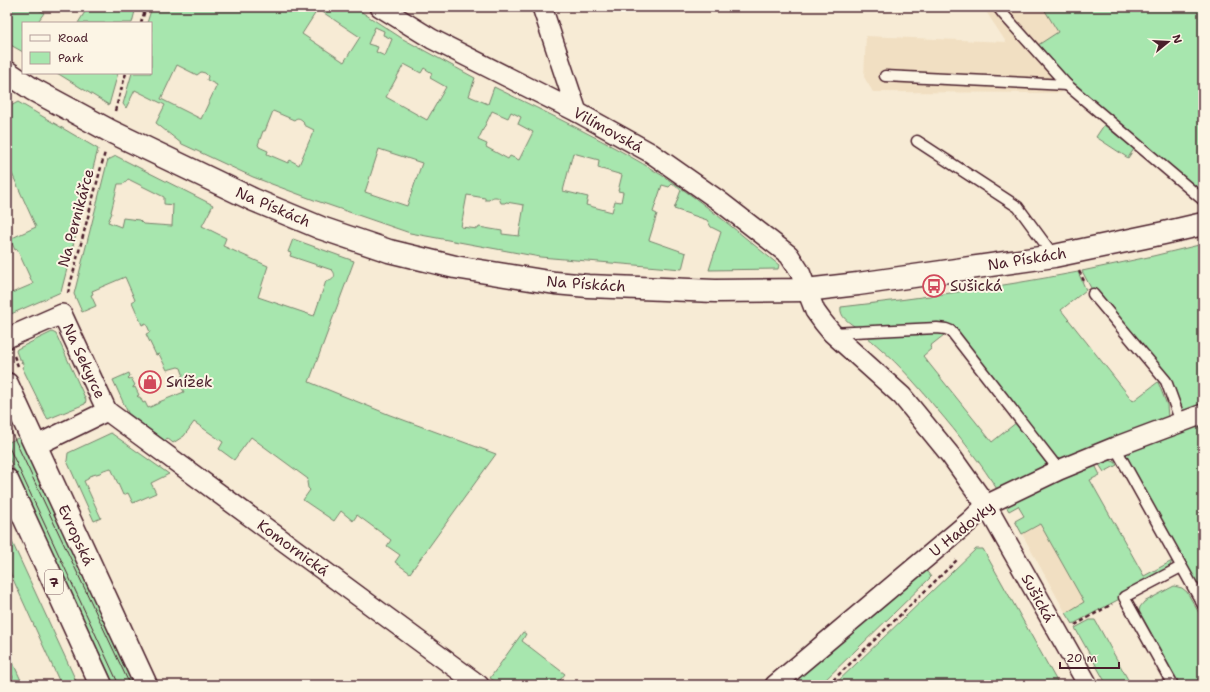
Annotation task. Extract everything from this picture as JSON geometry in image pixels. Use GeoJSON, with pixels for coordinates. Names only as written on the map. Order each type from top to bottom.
{"type":"FeatureCollection","features":[{"type":"Feature","properties":{"kind":"street","name":"Vilímovská"},"geometry":{"type":"LineString","coordinates":[[380,7],[432,39],[577,112],[651,153],[718,200],[788,255],[800,272],[806,290]]}},
{"type":"Feature","properties":{"kind":"street"},"geometry":{"type":"LineString","coordinates":[[539,10],[577,112]]}},
{"type":"Feature","properties":{"kind":"street","name":"Na Pískách"},"geometry":{"type":"LineString","coordinates":[[7,72],[32,89],[110,131],[254,200],[321,228],[389,251],[455,267],[555,283],[588,286],[715,291],[806,290],[1054,256],[1203,224]]}},
{"type":"Feature","properties":{"kind":"street","name":"Sušická"},"geometry":{"type":"LineString","coordinates":[[806,290],[815,311],[832,333],[902,396],[951,456],[986,505],[1088,685]]}},
{"type":"Feature","properties":{"kind":"street","name":"Na Sekyrce"},"geometry":{"type":"LineString","coordinates":[[7,338],[62,314],[107,411],[35,446]]}},
{"type":"Feature","properties":{"kind":"street","name":"Evropská"},"geometry":{"type":"LineString","coordinates":[[7,384],[146,685]]}},
{"type":"Feature","properties":{"kind":"street","name":"Komornická"},"geometry":{"type":"LineString","coordinates":[[107,411],[479,685]]}},
{"type":"Feature","properties":{"kind":"street","name":"U Hadovky"},"geometry":{"type":"LineString","coordinates":[[775,685],[971,520],[986,505],[1059,470],[1203,414]]}},
{"type":"Feature","properties":{"kind":"street","name":"7"},"geometry":{"type":"LineString","coordinates":[[7,480],[101,685]]}},
{"type":"Feature","properties":{"kind":"lane"},"geometry":{"type":"LineString","coordinates":[[998,7],[1004,16],[1066,85],[1203,200]]}},
{"type":"Feature","properties":{"kind":"lane"},"geometry":{"type":"LineString","coordinates":[[885,76],[1066,85]]}},
{"type":"Feature","properties":{"kind":"lane"},"geometry":{"type":"LineString","coordinates":[[918,141],[1018,207],[1054,256]]}},
{"type":"Feature","properties":{"kind":"lane"},"geometry":{"type":"LineString","coordinates":[[1093,294],[1166,381],[1181,422]]}},
{"type":"Feature","properties":{"kind":"lane"},"geometry":{"type":"LineString","coordinates":[[832,333],[937,328],[951,331],[1059,470]]}},
{"type":"Feature","properties":{"kind":"lane"},"geometry":{"type":"LineString","coordinates":[[1115,447],[1203,605]]}},
{"type":"Feature","properties":{"kind":"lane"},"geometry":{"type":"LineString","coordinates":[[1173,685],[1124,597],[1181,567]]}},
{"type":"Feature","properties":{"kind":"path"},"geometry":{"type":"LineString","coordinates":[[141,22],[146,7]]}},
{"type":"Feature","properties":{"kind":"path"},"geometry":{"type":"LineString","coordinates":[[115,113],[126,74]]}},
{"type":"Feature","properties":{"kind":"path","name":"Na Pernikářce"},"geometry":{"type":"LineString","coordinates":[[68,293],[106,149]]}},
{"type":"Feature","properties":{"kind":"path"},"geometry":{"type":"LineString","coordinates":[[1077,267],[1086,284]]}},
{"type":"Feature","properties":{"kind":"path"},"geometry":{"type":"LineString","coordinates":[[828,685],[963,554]]}},
{"type":"Feature","properties":{"kind":"path"},"geometry":{"type":"LineString","coordinates":[[1090,616],[1124,597]]}},
{"type":"Feature","properties":{"kind":"path"},"geometry":{"type":"LineString","coordinates":[[7,668],[16,685]]}},
{"type":"Feature","properties":{"kind":"shaded area"},"geometry":{"type":"Polygon","coordinates":[[[983,7],[1053,7],[1070,73],[1061,93],[873,92],[864,77],[866,36],[1006,42],[983,7]]]}},
{"type":"Feature","properties":{"kind":"shaded area"},"geometry":{"type":"Polygon","coordinates":[[[1049,519],[1096,602],[1069,619],[1022,534],[1049,519]]]}},
{"type":"Feature","properties":{"kind":"green space"},"geometry":{"type":"Polygon","coordinates":[[[7,7],[39,7],[38,9],[44,13],[38,22],[22,22],[22,51],[7,43],[7,7]]]}},
{"type":"Feature","properties":{"kind":"green space"},"geometry":{"type":"Polygon","coordinates":[[[88,7],[136,7],[132,22],[79,22],[88,7]]]}},
{"type":"Feature","properties":{"kind":"green space"},"geometry":{"type":"Polygon","coordinates":[[[152,7],[296,7],[301,10],[303,7],[354,7],[403,39],[475,78],[469,96],[488,104],[494,87],[601,140],[678,186],[779,265],[778,269],[709,270],[721,232],[711,227],[707,220],[674,209],[681,190],[672,184],[669,187],[662,185],[653,212],[657,214],[649,240],[686,253],[682,269],[540,257],[410,233],[253,177],[182,144],[156,123],[165,105],[135,90],[126,108],[123,104],[132,74],[152,74],[152,22],[147,22],[152,7]],[[318,9],[302,34],[344,62],[360,37],[318,9]],[[375,27],[368,44],[378,47],[376,52],[385,56],[392,39],[383,35],[384,31],[375,27]],[[404,64],[386,97],[427,120],[446,87],[430,78],[432,73],[424,68],[421,73],[404,64]],[[177,65],[161,99],[201,119],[217,85],[207,80],[208,76],[205,73],[201,72],[197,75],[177,65]],[[273,111],[265,131],[263,131],[258,145],[259,147],[268,151],[267,154],[288,163],[290,160],[299,165],[314,130],[304,125],[303,121],[300,119],[296,118],[294,120],[273,111]],[[492,111],[478,140],[487,144],[486,147],[508,159],[510,156],[519,160],[533,132],[518,124],[521,117],[511,112],[508,118],[492,111]],[[379,149],[365,192],[407,206],[422,163],[379,149]],[[573,153],[563,191],[588,197],[586,205],[612,212],[615,201],[621,202],[623,192],[618,191],[622,175],[598,168],[599,160],[573,153]],[[467,195],[461,227],[478,229],[479,227],[502,231],[502,234],[519,236],[524,205],[506,202],[501,203],[499,198],[496,197],[485,200],[485,198],[467,195]]]}},
{"type":"Feature","properties":{"kind":"green space"},"geometry":{"type":"Polygon","coordinates":[[[1041,7],[1203,7],[1203,193],[1077,88],[1035,47],[1058,32],[1044,9],[1043,10],[1041,7]]]}},
{"type":"Feature","properties":{"kind":"green space"},"geometry":{"type":"Polygon","coordinates":[[[59,74],[118,74],[109,105],[59,74]]]}},
{"type":"Feature","properties":{"kind":"green space"},"geometry":{"type":"Polygon","coordinates":[[[18,102],[98,149],[61,292],[11,314],[7,314],[7,295],[33,284],[17,249],[15,250],[10,239],[36,227],[9,167],[7,167],[7,108],[18,102]]]}},
{"type":"Feature","properties":{"kind":"green space"},"geometry":{"type":"Polygon","coordinates":[[[1104,125],[1134,149],[1128,158],[1096,137],[1104,125]]]}},
{"type":"Feature","properties":{"kind":"green space"},"geometry":{"type":"Polygon","coordinates":[[[116,156],[213,205],[202,226],[226,238],[223,246],[268,266],[258,297],[314,316],[326,281],[334,278],[334,272],[290,256],[291,253],[288,252],[293,239],[354,261],[309,382],[390,415],[496,454],[410,573],[395,562],[400,555],[387,546],[391,540],[357,515],[353,521],[341,511],[334,521],[303,500],[310,490],[308,488],[308,479],[251,437],[234,460],[219,449],[223,442],[194,422],[184,436],[173,443],[167,438],[165,441],[128,413],[113,380],[129,373],[130,376],[128,378],[131,378],[135,385],[133,388],[135,387],[139,395],[137,396],[140,397],[143,403],[145,402],[148,408],[184,392],[180,379],[183,374],[181,368],[178,367],[167,370],[159,354],[156,355],[146,334],[150,332],[146,323],[142,325],[132,302],[135,300],[125,277],[92,291],[93,294],[91,295],[96,306],[82,312],[74,294],[108,160],[116,156]],[[128,179],[124,183],[118,184],[112,213],[108,222],[121,227],[123,218],[139,220],[143,224],[172,226],[173,205],[164,204],[164,197],[128,179]]]}},
{"type":"Feature","properties":{"kind":"green space"},"geometry":{"type":"Polygon","coordinates":[[[1203,244],[1203,412],[1182,413],[1168,377],[1099,292],[1092,290],[1082,271],[1203,244]]]}},
{"type":"Feature","properties":{"kind":"green space"},"geometry":{"type":"Polygon","coordinates":[[[1078,272],[1086,290],[1061,310],[1133,401],[1158,382],[1167,405],[1168,417],[1061,466],[1028,424],[1029,423],[953,328],[857,328],[843,317],[841,311],[841,307],[960,292],[1078,272]]]}},
{"type":"Feature","properties":{"kind":"green space"},"geometry":{"type":"Polygon","coordinates":[[[52,332],[56,334],[86,400],[85,404],[48,419],[22,367],[24,366],[22,362],[21,363],[22,361],[19,359],[16,351],[17,349],[52,332]]]}},
{"type":"Feature","properties":{"kind":"green space"},"geometry":{"type":"Polygon","coordinates":[[[939,333],[944,335],[930,346],[931,349],[923,356],[992,442],[1017,422],[1052,470],[1000,494],[970,450],[928,398],[895,362],[867,337],[939,333]]]}},
{"type":"Feature","properties":{"kind":"green space"},"geometry":{"type":"Polygon","coordinates":[[[1203,422],[1203,596],[1125,459],[1127,452],[1203,422]]]}},
{"type":"Feature","properties":{"kind":"green space"},"geometry":{"type":"Polygon","coordinates":[[[111,433],[169,474],[151,483],[156,493],[133,503],[128,493],[123,495],[111,468],[89,476],[88,479],[84,481],[101,518],[94,521],[67,461],[68,453],[111,433]]]}},
{"type":"Feature","properties":{"kind":"green space"},"geometry":{"type":"Polygon","coordinates":[[[20,437],[133,685],[114,685],[7,454],[7,443],[20,437]]]}},
{"type":"Feature","properties":{"kind":"green space"},"geometry":{"type":"Polygon","coordinates":[[[1106,459],[1115,462],[1117,465],[1104,472],[1098,463],[1095,465],[1100,475],[1090,480],[1144,576],[1172,561],[1164,575],[1073,624],[1066,613],[1084,602],[1040,524],[1022,534],[1015,521],[1024,516],[1018,506],[1009,511],[1004,503],[1106,459]]]}},
{"type":"Feature","properties":{"kind":"green space"},"geometry":{"type":"Polygon","coordinates":[[[7,531],[78,685],[61,685],[7,566],[7,531]]]}},
{"type":"Feature","properties":{"kind":"green space"},"geometry":{"type":"Polygon","coordinates":[[[976,549],[983,549],[1059,685],[834,685],[976,549]]]}},
{"type":"Feature","properties":{"kind":"green space"},"geometry":{"type":"Polygon","coordinates":[[[922,565],[931,577],[820,685],[783,685],[922,565]]]}},
{"type":"Feature","properties":{"kind":"green space"},"geometry":{"type":"Polygon","coordinates":[[[1174,586],[1182,588],[1187,592],[1203,620],[1203,685],[1180,685],[1139,611],[1144,602],[1174,586]]]}},
{"type":"Feature","properties":{"kind":"green space"},"geometry":{"type":"Polygon","coordinates":[[[1090,620],[1095,620],[1131,685],[1107,685],[1075,628],[1090,620]]]}},
{"type":"Feature","properties":{"kind":"green space"},"geometry":{"type":"Polygon","coordinates":[[[523,632],[526,634],[522,641],[565,674],[556,685],[500,685],[490,678],[523,632]]]}},
{"type":"Feature","properties":{"kind":"green space"},"geometry":{"type":"Polygon","coordinates":[[[7,649],[23,685],[7,685],[7,649]]]}},
{"type":"Feature","properties":{"kind":"tram line"},"geometry":{"type":"LineString","coordinates":[[7,423],[130,685]]}},
{"type":"Feature","properties":{"kind":"tram line"},"geometry":{"type":"LineString","coordinates":[[7,443],[119,685]]}},
{"type":"Feature","properties":{"kind":"place","name":"Sušická"},"geometry":{"type":"Point","coordinates":[934,286]}},
{"type":"Feature","properties":{"kind":"place","name":"Snížek"},"geometry":{"type":"Point","coordinates":[150,382]}}]}
